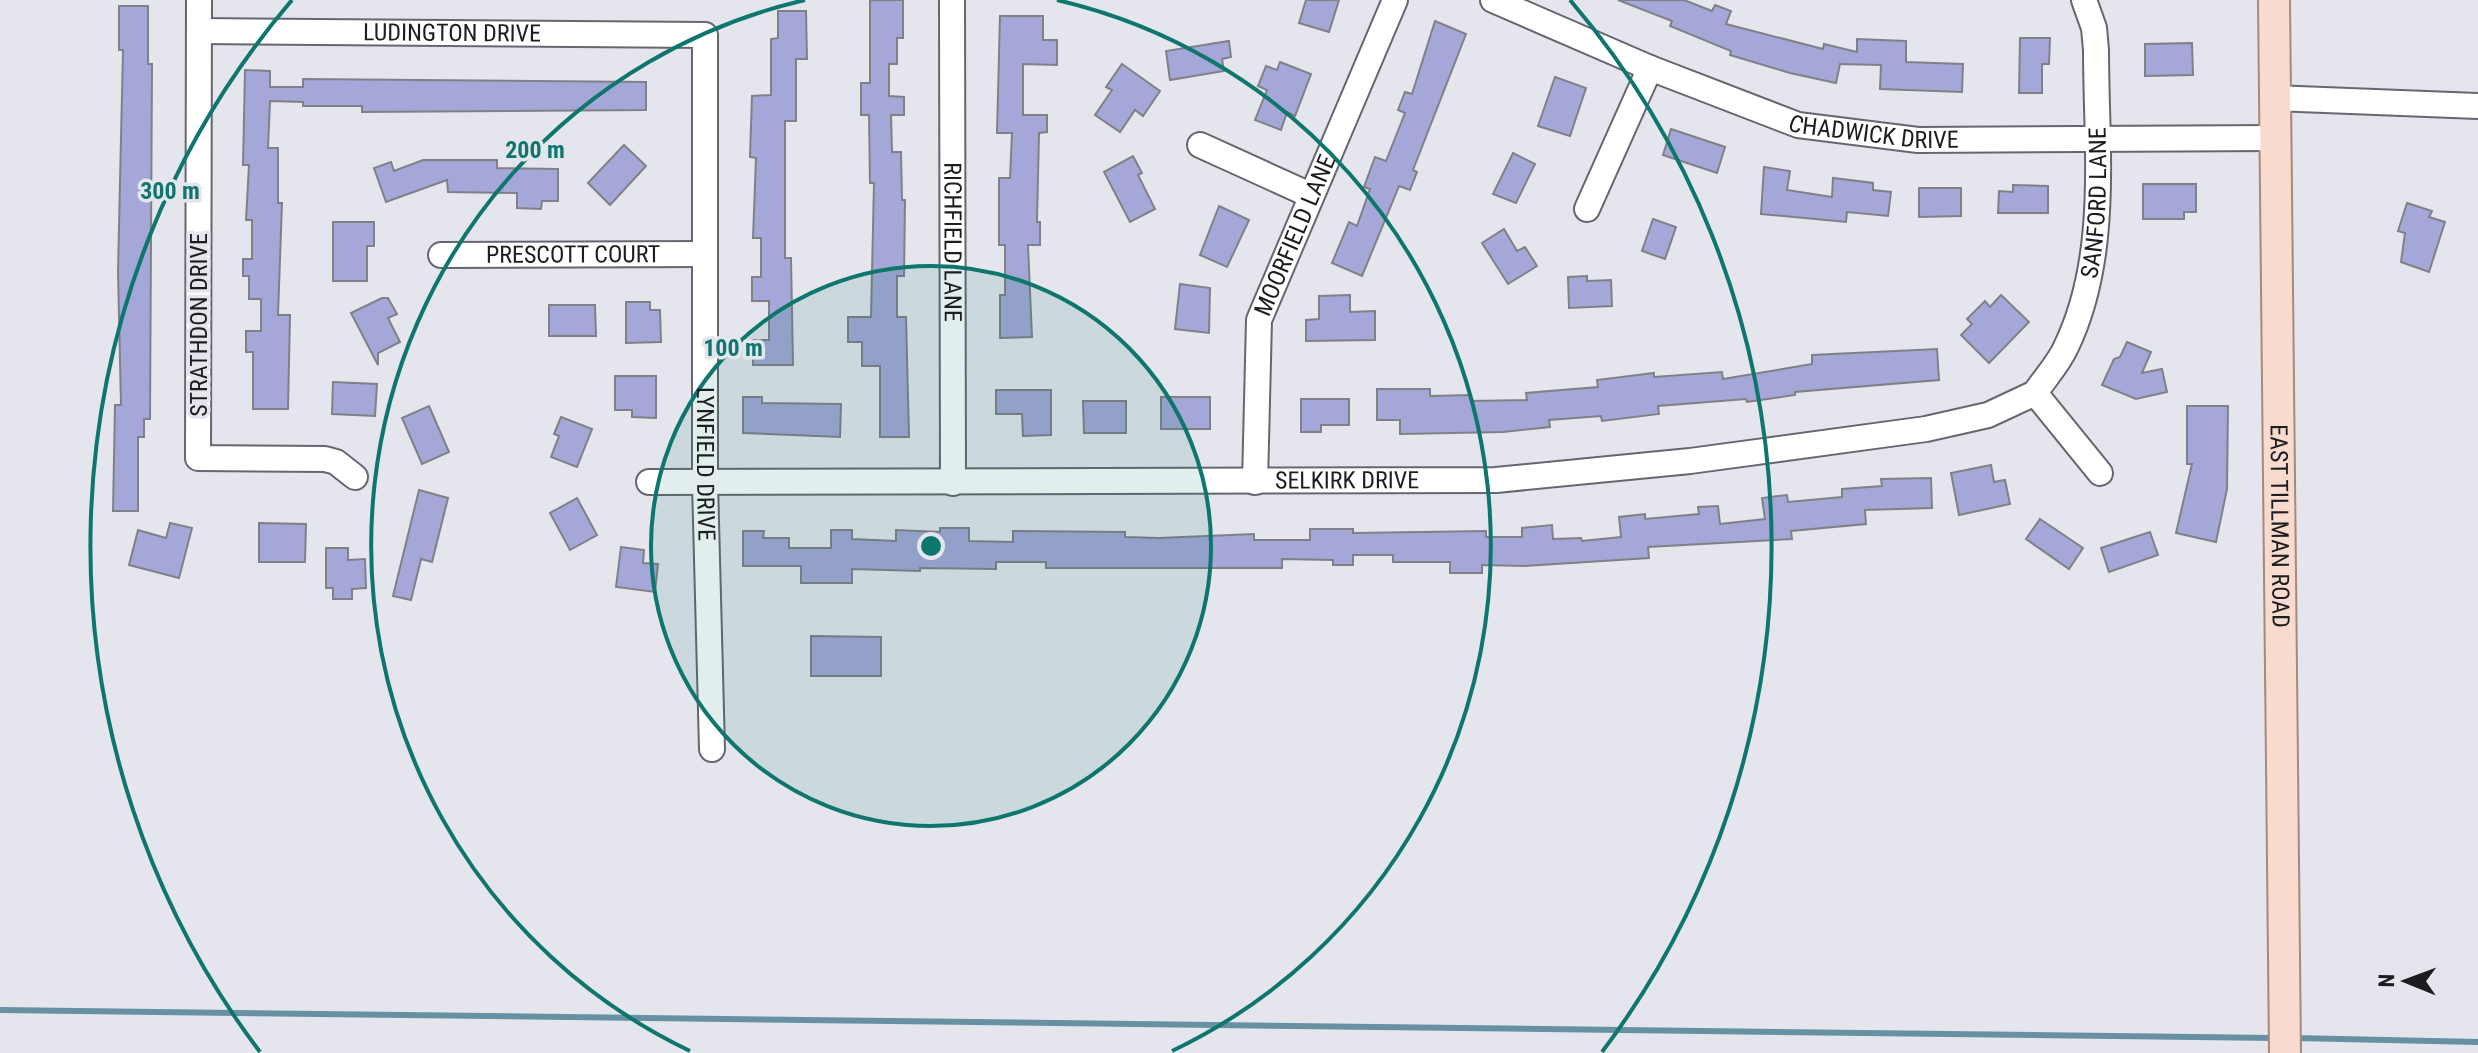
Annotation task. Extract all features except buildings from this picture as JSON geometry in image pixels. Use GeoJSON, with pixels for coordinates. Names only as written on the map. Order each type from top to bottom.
{"type":"FeatureCollection","features":[{"type":"Feature","properties":{"kind":"main road","name":"EAST TILLMAN ROAD"},"geometry":{"type":"LineString","coordinates":[[2274,0],[2278,138],[2285,1053]]}},
{"type":"Feature","properties":{"kind":"street","name":"STRATHDON DRIVE"},"geometry":{"type":"LineString","coordinates":[[199,0],[198,458],[325,459],[336,462],[355,477]]}},
{"type":"Feature","properties":{"kind":"street","name":"RICHFIELD LANE"},"geometry":{"type":"LineString","coordinates":[[952,0],[953,483]]}},
{"type":"Feature","properties":{"kind":"street","name":"MOORFIELD LANE"},"geometry":{"type":"LineString","coordinates":[[1255,482],[1259,320],[1395,0]]}},
{"type":"Feature","properties":{"kind":"street","name":"CHADWICK DRIVE"},"geometry":{"type":"LineString","coordinates":[[1493,0],[1650,68],[1798,125],[1918,140],[2278,138]]}},
{"type":"Feature","properties":{"kind":"street","name":"SANFORD LANE"},"geometry":{"type":"LineString","coordinates":[[2035,393],[2066,349],[2085,296],[2096,234],[2096,50],[2094,28],[2084,0]]}},
{"type":"Feature","properties":{"kind":"street","name":"LUDINGTON DRIVE"},"geometry":{"type":"LineString","coordinates":[[200,31],[705,35]]}},
{"type":"Feature","properties":{"kind":"street","name":"LYNFIELD DRIVE"},"geometry":{"type":"LineString","coordinates":[[705,35],[705,483],[712,749]]}},
{"type":"Feature","properties":{"kind":"street"},"geometry":{"type":"LineString","coordinates":[[1587,209],[1650,68]]}},
{"type":"Feature","properties":{"kind":"street"},"geometry":{"type":"LineString","coordinates":[[2275,98],[2478,106]]}},
{"type":"Feature","properties":{"kind":"street"},"geometry":{"type":"LineString","coordinates":[[1200,145],[1310,195]]}},
{"type":"Feature","properties":{"kind":"street","name":"PRESCOTT COURT"},"geometry":{"type":"LineString","coordinates":[[441,255],[705,254]]}},
{"type":"Feature","properties":{"kind":"street","name":"SELKIRK DRIVE"},"geometry":{"type":"LineString","coordinates":[[649,482],[1496,480],[1690,461],[1926,429],[1988,415],[2035,393]]}},
{"type":"Feature","properties":{"kind":"street"},"geometry":{"type":"LineString","coordinates":[[2035,393],[2100,473]]}},
{"type":"Feature","properties":{"kind":"waterway"},"geometry":{"type":"LineString","coordinates":[[0,1010],[2274,1038]]}},
{"type":"Feature","properties":{"kind":"waterway"},"geometry":{"type":"LineString","coordinates":[[2294,1038],[2478,1042]]}}]}
